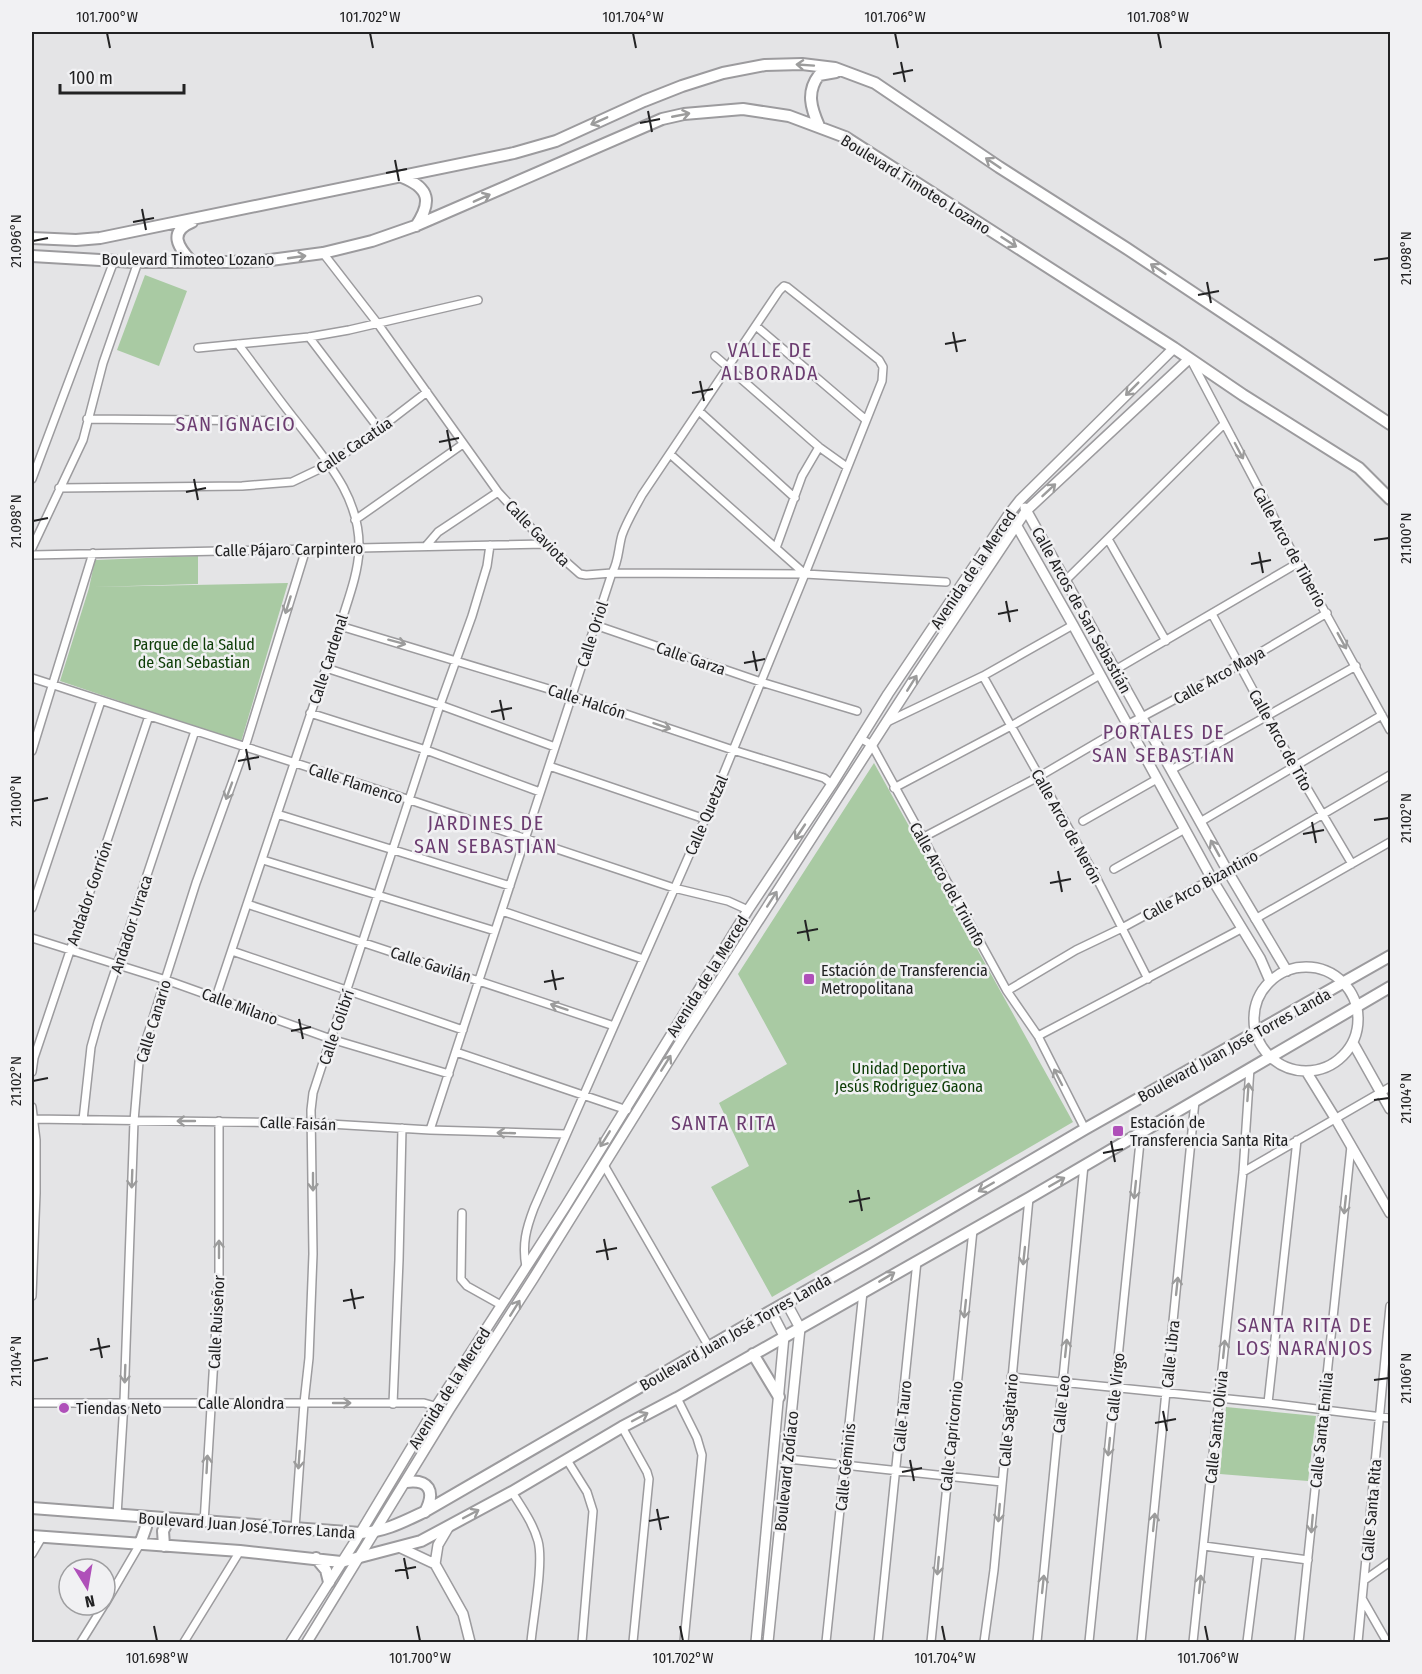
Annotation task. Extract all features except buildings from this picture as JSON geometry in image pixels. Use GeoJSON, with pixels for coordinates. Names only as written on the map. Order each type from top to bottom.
{"type":"FeatureCollection","features":[{"type":"Feature","properties":{"kind":"main road","name":"Boulevard Timoteo Lozano"},"geometry":{"type":"LineString","coordinates":[[32,238],[76,240],[100,238],[402,177],[536,147],[556,141],[644,100],[723,73],[765,65],[802,64],[835,68],[875,83],[1390,424]]}},
{"type":"Feature","properties":{"kind":"main road"},"geometry":{"type":"LineString","coordinates":[[819,126],[810,102],[810,91],[814,81],[819,75],[826,73],[852,74]]}},
{"type":"Feature","properties":{"kind":"main road","name":"Boulevard Timoteo Lozano"},"geometry":{"type":"LineString","coordinates":[[32,256],[127,262],[263,261],[323,253],[372,241],[415,226],[662,119],[707,111],[743,109],[789,116],[845,137],[1359,468],[1390,500]]}},
{"type":"Feature","properties":{"kind":"main road"},"geometry":{"type":"LineString","coordinates":[[402,177],[416,182],[423,188],[426,197],[426,207],[415,226]]}},
{"type":"Feature","properties":{"kind":"main road"},"geometry":{"type":"LineString","coordinates":[[190,261],[177,241],[178,233],[188,224],[209,216]]}},
{"type":"Feature","properties":{"kind":"main road","name":"Boulevard Juan José Torres Landa"},"geometry":{"type":"LineString","coordinates":[[32,1508],[204,1523],[360,1533],[375,1532],[397,1525],[424,1512],[1255,1031],[1390,956]]}},
{"type":"Feature","properties":{"kind":"main road","name":"Boulevard Juan José Torres Landa"},"geometry":{"type":"LineString","coordinates":[[37,1536],[240,1551],[316,1558],[341,1563],[421,1541],[512,1492],[622,1427],[1029,1198],[1390,987]]}},
{"type":"Feature","properties":{"kind":"main road"},"geometry":{"type":"LineString","coordinates":[[753,1354],[779,1397]]}},
{"type":"Feature","properties":{"kind":"main road"},"geometry":{"type":"LineString","coordinates":[[406,1482],[422,1482],[427,1486],[430,1496],[429,1504],[424,1512]]}},
{"type":"Feature","properties":{"kind":"main road"},"geometry":{"type":"LineString","coordinates":[[140,1544],[146,1527],[143,1517]]}},
{"type":"Feature","properties":{"kind":"main road"},"geometry":{"type":"LineString","coordinates":[[164,1546],[163,1531],[169,1519]]}},
{"type":"Feature","properties":{"kind":"main road"},"geometry":{"type":"LineString","coordinates":[[316,1558],[326,1570],[329,1582]]}},
{"type":"Feature","properties":{"kind":"street","name":"Calle Gaviota"},"geometry":{"type":"LineString","coordinates":[[323,253],[378,324],[498,492],[546,544],[580,574],[805,574],[946,582]]}},
{"type":"Feature","properties":{"kind":"street"},"geometry":{"type":"LineString","coordinates":[[32,548],[83,440],[127,262]]}},
{"type":"Feature","properties":{"kind":"street"},"geometry":{"type":"LineString","coordinates":[[32,478],[127,262]]}},
{"type":"Feature","properties":{"kind":"street","name":"Calle Oriol"},"geometry":{"type":"LineString","coordinates":[[430,1130],[612,573],[618,562],[622,537],[629,518],[781,288],[787,287],[879,360]]}},
{"type":"Feature","properties":{"kind":"street"},"geometry":{"type":"LineString","coordinates":[[198,348],[309,337],[378,324],[478,300]]}},
{"type":"Feature","properties":{"kind":"street"},"geometry":{"type":"LineString","coordinates":[[756,326],[866,420]]}},
{"type":"Feature","properties":{"kind":"street"},"geometry":{"type":"LineString","coordinates":[[309,337],[379,429]]}},
{"type":"Feature","properties":{"kind":"street","name":"Calle Cardenal"},"geometry":{"type":"LineString","coordinates":[[216,997],[340,626],[355,574],[359,548],[348,494],[330,464],[238,344]]}},
{"type":"Feature","properties":{"kind":"street","name":"Avenida de la Merced"},"geometry":{"type":"LineString","coordinates":[[291,1642],[748,910],[1009,514],[1020,500],[1173,348]]}},
{"type":"Feature","properties":{"kind":"street"},"geometry":{"type":"LineString","coordinates":[[715,356],[819,447],[847,467]]}},
{"type":"Feature","properties":{"kind":"street","name":"Calle Quetzal"},"geometry":{"type":"LineString","coordinates":[[526,1267],[524,1234],[565,1134],[705,819],[805,574],[882,381],[883,367],[879,360]]}},
{"type":"Feature","properties":{"kind":"street","name":"Avenida de la Merced"},"geometry":{"type":"LineString","coordinates":[[307,1642],[635,1113],[1026,511],[1190,361]]}},
{"type":"Feature","properties":{"kind":"street","name":"Calle Arco de Tiberio"},"geometry":{"type":"LineString","coordinates":[[1190,361],[1390,730]]}},
{"type":"Feature","properties":{"kind":"street","name":"Calle Cacatúa"},"geometry":{"type":"LineString","coordinates":[[59,488],[276,485],[303,478],[330,464],[427,392]]}},
{"type":"Feature","properties":{"kind":"street"},"geometry":{"type":"LineString","coordinates":[[699,411],[795,498]]}},
{"type":"Feature","properties":{"kind":"street"},"geometry":{"type":"LineString","coordinates":[[87,419],[295,420]]}},
{"type":"Feature","properties":{"kind":"street"},"geometry":{"type":"LineString","coordinates":[[1066,580],[1224,424]]}},
{"type":"Feature","properties":{"kind":"street"},"geometry":{"type":"LineString","coordinates":[[355,520],[463,444]]}},
{"type":"Feature","properties":{"kind":"street"},"geometry":{"type":"LineString","coordinates":[[776,548],[806,468],[819,447]]}},
{"type":"Feature","properties":{"kind":"street"},"geometry":{"type":"LineString","coordinates":[[670,454],[805,574]]}},
{"type":"Feature","properties":{"kind":"street"},"geometry":{"type":"LineString","coordinates":[[32,457],[41,459]]}},
{"type":"Feature","properties":{"kind":"street"},"geometry":{"type":"LineString","coordinates":[[426,546],[438,532],[498,492]]}},
{"type":"Feature","properties":{"kind":"street","name":"Calle Arcos de San Sebastián"},"geometry":{"type":"LineString","coordinates":[[1020,500],[1255,920],[1287,971]]}},
{"type":"Feature","properties":{"kind":"street","name":"Calle Arcos de San Sebastián"},"geometry":{"type":"LineString","coordinates":[[1009,514],[1073,625],[1212,879],[1260,958],[1270,981]]}},
{"type":"Feature","properties":{"kind":"street"},"geometry":{"type":"LineString","coordinates":[[1108,539],[1166,641]]}},
{"type":"Feature","properties":{"kind":"street","name":"Calle Pájaro Carpintero"},"geometry":{"type":"LineString","coordinates":[[32,555],[546,544]]}},
{"type":"Feature","properties":{"kind":"street","name":"Calle Colibrí"},"geometry":{"type":"LineString","coordinates":[[295,1528],[309,1359],[313,1254],[313,1123],[311,1110],[313,1093],[440,705],[472,616],[487,566],[490,545]]}},
{"type":"Feature","properties":{"kind":"street","name":"Calle Canario"},"geometry":{"type":"LineString","coordinates":[[117,1515],[139,1062],[217,823],[245,747],[306,549]]}},
{"type":"Feature","properties":{"kind":"street"},"geometry":{"type":"LineString","coordinates":[[32,752],[93,554]]}},
{"type":"Feature","properties":{"kind":"street"},"geometry":{"type":"LineString","coordinates":[[1115,670],[1298,563]]}},
{"type":"Feature","properties":{"kind":"street","name":"Calle Arco Maya"},"geometry":{"type":"LineString","coordinates":[[922,838],[1040,776],[1327,613]]}},
{"type":"Feature","properties":{"kind":"street","name":"Calle Arco de Tito"},"geometry":{"type":"LineString","coordinates":[[1212,614],[1294,766],[1352,864]]}},
{"type":"Feature","properties":{"kind":"street","name":"Calle Garza"},"geometry":{"type":"LineString","coordinates":[[595,625],[761,682],[857,711]]}},
{"type":"Feature","properties":{"kind":"street"},"geometry":{"type":"LineString","coordinates":[[887,722],[983,676],[1073,625]]}},
{"type":"Feature","properties":{"kind":"street","name":"Calle Halcón"},"geometry":{"type":"LineString","coordinates":[[340,626],[456,659],[572,696],[824,778],[832,784]]}},
{"type":"Feature","properties":{"kind":"street"},"geometry":{"type":"LineString","coordinates":[[1171,770],[1356,666]]}},
{"type":"Feature","properties":{"kind":"street"},"geometry":{"type":"LineString","coordinates":[[326,668],[440,705],[555,747]]}},
{"type":"Feature","properties":{"kind":"street"},"geometry":{"type":"LineString","coordinates":[[894,788],[1011,726],[1100,675]]}},
{"type":"Feature","properties":{"kind":"street","name":"Calle Arco de Nerón"},"geometry":{"type":"LineString","coordinates":[[983,676],[1097,879],[1148,979]]}},
{"type":"Feature","properties":{"kind":"street","name":"Calle Flamenco"},"geometry":{"type":"LineString","coordinates":[[32,678],[674,888],[728,901],[748,910]]}},
{"type":"Feature","properties":{"kind":"street"},"geometry":{"type":"LineString","coordinates":[[32,908],[101,701]]}},
{"type":"Feature","properties":{"kind":"street"},"geometry":{"type":"LineString","coordinates":[[310,713],[426,750],[540,792]]}},
{"type":"Feature","properties":{"kind":"street"},"geometry":{"type":"LineString","coordinates":[[1200,822],[1382,715]]}},
{"type":"Feature","properties":{"kind":"street","name":"Andador Gorrión"},"geometry":{"type":"LineString","coordinates":[[32,1072],[34,1058],[69,950],[149,716]]}},
{"type":"Feature","properties":{"kind":"street","name":"Andador Urraca"},"geometry":{"type":"LineString","coordinates":[[83,1120],[91,1047],[195,731]]}},
{"type":"Feature","properties":{"kind":"street"},"geometry":{"type":"LineString","coordinates":[[860,738],[872,745]]}},
{"type":"Feature","properties":{"kind":"street","name":"Calle Arco del Triunfo"},"geometry":{"type":"LineString","coordinates":[[872,745],[1007,991],[1038,1036],[1085,1129]]}},
{"type":"Feature","properties":{"kind":"street"},"geometry":{"type":"LineString","coordinates":[[549,766],[705,819]]}},
{"type":"Feature","properties":{"kind":"street","name":"Calle Arco Bizantino"},"geometry":{"type":"LineString","coordinates":[[1007,991],[1076,950],[1212,879],[1390,775]]}},
{"type":"Feature","properties":{"kind":"street"},"geometry":{"type":"LineString","coordinates":[[1083,821],[1157,779]]}},
{"type":"Feature","properties":{"kind":"street"},"geometry":{"type":"LineString","coordinates":[[277,814],[510,886]]}},
{"type":"Feature","properties":{"kind":"street"},"geometry":{"type":"LineString","coordinates":[[1114,869],[1185,829]]}},
{"type":"Feature","properties":{"kind":"street"},"geometry":{"type":"LineString","coordinates":[[1255,920],[1390,842]]}},
{"type":"Feature","properties":{"kind":"street"},"geometry":{"type":"LineString","coordinates":[[263,860],[495,931]]}},
{"type":"Feature","properties":{"kind":"street","name":"Calle Gavilán"},"geometry":{"type":"LineString","coordinates":[[247,904],[614,1026]]}},
{"type":"Feature","properties":{"kind":"street"},"geometry":{"type":"LineString","coordinates":[[502,910],[643,959]]}},
{"type":"Feature","properties":{"kind":"street"},"geometry":{"type":"LineString","coordinates":[[1038,1036],[1241,929]]}},
{"type":"Feature","properties":{"kind":"street","name":"Calle Milano"},"geometry":{"type":"LineString","coordinates":[[32,938],[166,980],[331,1038],[448,1074]]}},
{"type":"Feature","properties":{"kind":"street"},"geometry":{"type":"LineString","coordinates":[[232,951],[463,1030]]}},
{"type":"Feature","properties":{"kind":"street"},"geometry":{"type":"LineString","coordinates":[[1305,967],[1323,970],[1344,983],[1357,1006],[1358,1025],[1353,1043],[1345,1055],[1334,1064],[1320,1070],[1306,1071],[1286,1068],[1270,1057],[1255,1031],[1256,1004],[1262,992],[1270,981],[1287,971],[1305,967]]}},
{"type":"Feature","properties":{"kind":"street"},"geometry":{"type":"LineString","coordinates":[[1353,1043],[1390,1109]]}},
{"type":"Feature","properties":{"kind":"street"},"geometry":{"type":"LineString","coordinates":[[456,1052],[635,1113]]}},
{"type":"Feature","properties":{"kind":"street","name":"Calle Santa Olivia"},"geometry":{"type":"LineString","coordinates":[[1193,1642],[1242,1172],[1250,1068]]}},
{"type":"Feature","properties":{"kind":"street"},"geometry":{"type":"LineString","coordinates":[[1306,1071],[1390,1214]]}},
{"type":"Feature","properties":{"kind":"street"},"geometry":{"type":"LineString","coordinates":[[1242,1172],[1390,1087]]}},
{"type":"Feature","properties":{"kind":"street","name":"Calle Libra"},"geometry":{"type":"LineString","coordinates":[[1141,1642],[1195,1101]]}},
{"type":"Feature","properties":{"kind":"street"},"geometry":{"type":"LineString","coordinates":[[32,1107],[36,1140],[32,1296]]}},
{"type":"Feature","properties":{"kind":"street","name":"Calle Faisán"},"geometry":{"type":"LineString","coordinates":[[32,1119],[313,1123],[430,1130],[565,1134]]}},
{"type":"Feature","properties":{"kind":"street","name":"Calle Ruiseñor"},"geometry":{"type":"LineString","coordinates":[[204,1523],[219,1275],[219,1121]]}},
{"type":"Feature","properties":{"kind":"street"},"geometry":{"type":"LineString","coordinates":[[393,1404],[402,1128]]}},
{"type":"Feature","properties":{"kind":"street","name":"Calle Virgo"},"geometry":{"type":"LineString","coordinates":[[1089,1642],[1141,1132]]}},
{"type":"Feature","properties":{"kind":"street"},"geometry":{"type":"LineString","coordinates":[[1269,1403],[1297,1140]]}},
{"type":"Feature","properties":{"kind":"street","name":"Calle Santa Emilia"},"geometry":{"type":"LineString","coordinates":[[1299,1642],[1351,1146]]}},
{"type":"Feature","properties":{"kind":"street"},"geometry":{"type":"LineString","coordinates":[[604,1165],[709,1347]]}},
{"type":"Feature","properties":{"kind":"street","name":"Calle Leo"},"geometry":{"type":"LineString","coordinates":[[1037,1642],[1084,1165]]}},
{"type":"Feature","properties":{"kind":"street","name":"Calle Sagitario"},"geometry":{"type":"LineString","coordinates":[[984,1642],[1029,1198]]}},
{"type":"Feature","properties":{"kind":"street"},"geometry":{"type":"LineString","coordinates":[[462,1213],[461,1279],[466,1286],[501,1305]]}},
{"type":"Feature","properties":{"kind":"street","name":"Calle Capricornio"},"geometry":{"type":"LineString","coordinates":[[931,1642],[946,1477],[973,1230]]}},
{"type":"Feature","properties":{"kind":"street","name":"Calle Tauro"},"geometry":{"type":"LineString","coordinates":[[878,1642],[917,1261]]}},
{"type":"Feature","properties":{"kind":"street","name":"Calle Géminis"},"geometry":{"type":"LineString","coordinates":[[826,1642],[863,1292]]}},
{"type":"Feature","properties":{"kind":"street"},"geometry":{"type":"LineString","coordinates":[[786,1302],[800,1328]]}},
{"type":"Feature","properties":{"kind":"street","name":"Calle Santa Rita"},"geometry":{"type":"LineString","coordinates":[[1358,1642],[1366,1578],[1390,1306]]}},
{"type":"Feature","properties":{"kind":"street"},"geometry":{"type":"LineString","coordinates":[[771,1311],[784,1336]]}},
{"type":"Feature","properties":{"kind":"street","name":"Boulevard Zodíaco"},"geometry":{"type":"LineString","coordinates":[[768,1642],[800,1328]]}},
{"type":"Feature","properties":{"kind":"street","name":"Boulevard Zodíaco"},"geometry":{"type":"LineString","coordinates":[[756,1642],[784,1336]]}},
{"type":"Feature","properties":{"kind":"street"},"geometry":{"type":"LineString","coordinates":[[1011,1377],[1269,1403],[1390,1418]]}},
{"type":"Feature","properties":{"kind":"street"},"geometry":{"type":"LineString","coordinates":[[677,1398],[697,1438],[702,1455],[684,1642]]}},
{"type":"Feature","properties":{"kind":"street","name":"Calle Alondra"},"geometry":{"type":"LineString","coordinates":[[32,1403],[393,1404],[424,1402],[449,1410]]}},
{"type":"Feature","properties":{"kind":"street"},"geometry":{"type":"LineString","coordinates":[[622,1427],[649,1479],[633,1642]]}},
{"type":"Feature","properties":{"kind":"street"},"geometry":{"type":"LineString","coordinates":[[567,1460],[587,1492],[593,1511],[582,1642]]}},
{"type":"Feature","properties":{"kind":"street"},"geometry":{"type":"LineString","coordinates":[[788,1460],[835,1464]]}},
{"type":"Feature","properties":{"kind":"street"},"geometry":{"type":"LineString","coordinates":[[844,1465],[1002,1482]]}},
{"type":"Feature","properties":{"kind":"street"},"geometry":{"type":"LineString","coordinates":[[512,1492],[531,1522],[539,1543],[539,1571],[531,1642]]}},
{"type":"Feature","properties":{"kind":"street"},"geometry":{"type":"LineString","coordinates":[[435,1564],[438,1545],[448,1527]]}},
{"type":"Feature","properties":{"kind":"street"},"geometry":{"type":"LineString","coordinates":[[32,1554],[37,1536]]}},
{"type":"Feature","properties":{"kind":"street"},"geometry":{"type":"LineString","coordinates":[[117,1583],[140,1544]]}},
{"type":"Feature","properties":{"kind":"street"},"geometry":{"type":"LineString","coordinates":[[1204,1546],[1308,1560]]}},
{"type":"Feature","properties":{"kind":"street"},"geometry":{"type":"LineString","coordinates":[[401,1548],[435,1564],[463,1614],[470,1642]]}},
{"type":"Feature","properties":{"kind":"street"},"geometry":{"type":"LineString","coordinates":[[184,1642],[240,1551]]}},
{"type":"Feature","properties":{"kind":"street"},"geometry":{"type":"LineString","coordinates":[[1247,1642],[1258,1555]]}},
{"type":"Feature","properties":{"kind":"street"},"geometry":{"type":"LineString","coordinates":[[1366,1578],[1390,1562]]}},
{"type":"Feature","properties":{"kind":"street"},"geometry":{"type":"LineString","coordinates":[[1363,1600],[1387,1642]]}},
{"type":"Feature","properties":{"kind":"street"},"geometry":{"type":"LineString","coordinates":[[81,1642],[97,1617]]}},
{"type":"Feature","properties":{"kind":"green space"},"geometry":{"type":"Polygon","coordinates":[[[145,275],[187,291],[159,366],[117,350],[145,275]]]}},
{"type":"Feature","properties":{"kind":"green space","name":"Parque de la Salud de San Sebastian"},"geometry":{"type":"Polygon","coordinates":[[[198,556],[198,584],[93,587],[288,583],[241,742],[60,681],[89,588],[95,560],[198,556]]]}},
{"type":"Feature","properties":{"kind":"green space","name":"Unidad Deportiva Jesús Rodriguez Gaona"},"geometry":{"type":"Polygon","coordinates":[[[874,763],[1073,1122],[772,1297],[711,1187],[749,1166],[719,1103],[787,1064],[738,974],[874,763]]]}},
{"type":"Feature","properties":{"kind":"green space"},"geometry":{"type":"Polygon","coordinates":[[[1226,1407],[1316,1416],[1308,1481],[1220,1474],[1226,1407]]]}},
{"type":"Feature","properties":{"kind":"place","name":"Estación de Transferencia Metropolitana"},"geometry":{"type":"Point","coordinates":[809,979]}},
{"type":"Feature","properties":{"kind":"place","name":"Estación de Transferencia Santa Rita"},"geometry":{"type":"Point","coordinates":[1118,1131]}},
{"type":"Feature","properties":{"kind":"place","name":"Tiendas Neto"},"geometry":{"type":"Point","coordinates":[64,1408]}},
{"type":"Feature","properties":{"kind":"district","name":"VALLE DE ALBORADA"},"geometry":{"type":"Point","coordinates":[770,362]}},
{"type":"Feature","properties":{"kind":"district","name":"SAN IGNACIO"},"geometry":{"type":"Point","coordinates":[236,424]}},
{"type":"Feature","properties":{"kind":"district","name":"PORTALES DE SAN SEBASTIAN"},"geometry":{"type":"Point","coordinates":[1164,744]}},
{"type":"Feature","properties":{"kind":"district","name":"JARDINES DE SAN SEBASTIAN"},"geometry":{"type":"Point","coordinates":[486,834]}},
{"type":"Feature","properties":{"kind":"district","name":"SANTA RITA"},"geometry":{"type":"Point","coordinates":[724,1123]}},
{"type":"Feature","properties":{"kind":"district","name":"SANTA RITA DE LOS NARANJOS"},"geometry":{"type":"Point","coordinates":[1305,1336]}}]}
